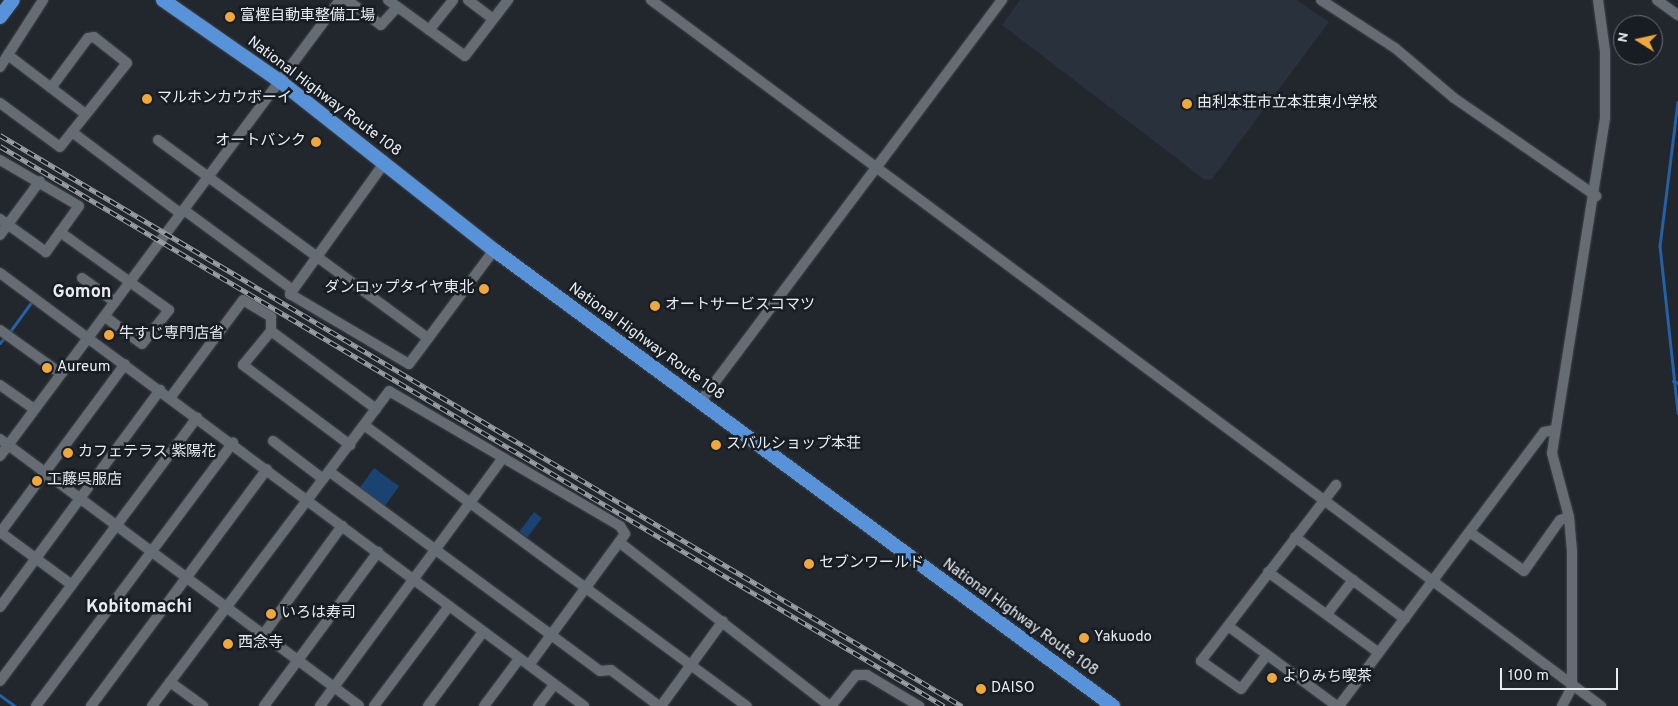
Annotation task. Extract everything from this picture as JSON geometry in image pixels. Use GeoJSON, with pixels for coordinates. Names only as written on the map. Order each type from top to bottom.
{"type":"FeatureCollection","features":[{"type":"Feature","properties":{"kind":"highway"},"geometry":{"type":"LineString","coordinates":[[0,17],[14,0]]}},
{"type":"Feature","properties":{"kind":"highway","name":"National Highway Route 108"},"geometry":{"type":"LineString","coordinates":[[168,2],[281,82],[385,162],[494,250],[1113,706]]}},
{"type":"Feature","properties":{"kind":"street"},"geometry":{"type":"LineString","coordinates":[[0,67],[43,0]]}},
{"type":"Feature","properties":{"kind":"street"},"geometry":{"type":"LineString","coordinates":[[0,456],[4,442],[34,409],[131,282],[340,0]]}},
{"type":"Feature","properties":{"kind":"street"},"geometry":{"type":"LineString","coordinates":[[347,0],[381,25],[398,7]]}},
{"type":"Feature","properties":{"kind":"street"},"geometry":{"type":"LineString","coordinates":[[388,0],[465,56],[508,0]]}},
{"type":"Feature","properties":{"kind":"street"},"geometry":{"type":"LineString","coordinates":[[429,30],[453,0]]}},
{"type":"Feature","properties":{"kind":"street"},"geometry":{"type":"LineString","coordinates":[[468,0],[493,19]]}},
{"type":"Feature","properties":{"kind":"street"},"geometry":{"type":"LineString","coordinates":[[650,0],[1434,581],[1572,687],[1601,706]]}},
{"type":"Feature","properties":{"kind":"street"},"geometry":{"type":"LineString","coordinates":[[700,402],[1002,0]]}},
{"type":"Feature","properties":{"kind":"street"},"geometry":{"type":"LineString","coordinates":[[1321,0],[1395,48],[1454,98],[1596,196]]}},
{"type":"Feature","properties":{"kind":"street"},"geometry":{"type":"LineString","coordinates":[[1562,706],[1572,687],[1569,517],[1552,453],[1554,430],[1596,196],[1606,96],[1598,0]]}},
{"type":"Feature","properties":{"kind":"street"},"geometry":{"type":"LineString","coordinates":[[1657,0],[1678,15]]}},
{"type":"Feature","properties":{"kind":"street"},"geometry":{"type":"LineString","coordinates":[[0,103],[60,147],[84,113],[127,62],[94,37],[88,38],[51,88]]}},
{"type":"Feature","properties":{"kind":"street"},"geometry":{"type":"LineString","coordinates":[[8,55],[84,113]]}},
{"type":"Feature","properties":{"kind":"street"},"geometry":{"type":"LineString","coordinates":[[72,132],[293,290]]}},
{"type":"Feature","properties":{"kind":"street"},"geometry":{"type":"LineString","coordinates":[[158,140],[318,255],[428,338]]}},
{"type":"Feature","properties":{"kind":"street"},"geometry":{"type":"LineString","coordinates":[[0,160],[40,181],[79,206],[46,252],[4,222]]}},
{"type":"Feature","properties":{"kind":"street"},"geometry":{"type":"LineString","coordinates":[[385,162],[290,294],[409,364],[494,250]]}},
{"type":"Feature","properties":{"kind":"street"},"geometry":{"type":"LineString","coordinates":[[0,235],[4,222],[40,181]]}},
{"type":"Feature","properties":{"kind":"street"},"geometry":{"type":"LineString","coordinates":[[60,232],[169,310],[142,344],[104,316]]}},
{"type":"Feature","properties":{"kind":"street"},"geometry":{"type":"LineString","coordinates":[[0,273],[232,443],[584,706]]}},
{"type":"Feature","properties":{"kind":"street"},"geometry":{"type":"LineString","coordinates":[[82,278],[115,302]]}},
{"type":"Feature","properties":{"kind":"street"},"geometry":{"type":"LineString","coordinates":[[170,398],[243,300],[271,317],[271,331],[243,365],[350,445]]}},
{"type":"Feature","properties":{"kind":"street"},"geometry":{"type":"LineString","coordinates":[[0,330],[60,373]]}},
{"type":"Feature","properties":{"kind":"street"},"geometry":{"type":"LineString","coordinates":[[271,331],[376,409]]}},
{"type":"Feature","properties":{"kind":"street"},"geometry":{"type":"LineString","coordinates":[[72,585],[0,532],[125,364]]}},
{"type":"Feature","properties":{"kind":"street"},"geometry":{"type":"LineString","coordinates":[[0,385],[34,409]]}},
{"type":"Feature","properties":{"kind":"street"},"geometry":{"type":"LineString","coordinates":[[0,606],[160,390]]}},
{"type":"Feature","properties":{"kind":"street"},"geometry":{"type":"LineString","coordinates":[[152,706],[389,391],[620,526],[625,534],[529,665]]}},
{"type":"Feature","properties":{"kind":"street"},"geometry":{"type":"LineString","coordinates":[[0,680],[197,418]]}},
{"type":"Feature","properties":{"kind":"street"},"geometry":{"type":"LineString","coordinates":[[364,425],[691,663],[747,706]]}},
{"type":"Feature","properties":{"kind":"street"},"geometry":{"type":"LineString","coordinates":[[1228,626],[1266,656],[1338,706],[1471,533],[1544,432],[1554,430]]}},
{"type":"Feature","properties":{"kind":"street"},"geometry":{"type":"LineString","coordinates":[[273,440],[436,550],[600,671],[611,670],[660,706],[723,621]]}},
{"type":"Feature","properties":{"kind":"street"},"geometry":{"type":"LineString","coordinates":[[4,442],[359,706]]}},
{"type":"Feature","properties":{"kind":"street"},"geometry":{"type":"LineString","coordinates":[[36,706],[232,443]]}},
{"type":"Feature","properties":{"kind":"street"},"geometry":{"type":"LineString","coordinates":[[1534,446],[1552,453]]}},
{"type":"Feature","properties":{"kind":"street"},"geometry":{"type":"LineString","coordinates":[[320,706],[503,458]]}},
{"type":"Feature","properties":{"kind":"street"},"geometry":{"type":"LineString","coordinates":[[91,706],[267,469]]}},
{"type":"Feature","properties":{"kind":"street"},"geometry":{"type":"LineString","coordinates":[[1266,656],[1241,689],[1201,661],[1336,485]]}},
{"type":"Feature","properties":{"kind":"street"},"geometry":{"type":"LineString","coordinates":[[1471,533],[1524,571],[1560,520],[1569,517]]}},
{"type":"Feature","properties":{"kind":"street"},"geometry":{"type":"LineString","coordinates":[[263,635],[342,526]]}},
{"type":"Feature","properties":{"kind":"street"},"geometry":{"type":"LineString","coordinates":[[1296,537],[1405,618]]}},
{"type":"Feature","properties":{"kind":"street"},"geometry":{"type":"LineString","coordinates":[[619,542],[830,706],[856,675],[867,675],[919,706]]}},
{"type":"Feature","properties":{"kind":"street"},"geometry":{"type":"LineString","coordinates":[[264,706],[378,552]]}},
{"type":"Feature","properties":{"kind":"street"},"geometry":{"type":"LineString","coordinates":[[1268,572],[1379,652]]}},
{"type":"Feature","properties":{"kind":"street"},"geometry":{"type":"LineString","coordinates":[[1327,614],[1353,580]]}},
{"type":"Feature","properties":{"kind":"street"},"geometry":{"type":"LineString","coordinates":[[374,706],[448,606]]}},
{"type":"Feature","properties":{"kind":"street"},"geometry":{"type":"LineString","coordinates":[[428,706],[483,632]]}},
{"type":"Feature","properties":{"kind":"street"},"geometry":{"type":"LineString","coordinates":[[484,706],[519,658]]}},
{"type":"Feature","properties":{"kind":"street"},"geometry":{"type":"LineString","coordinates":[[170,682],[202,706]]}},
{"type":"Feature","properties":{"kind":"street"},"geometry":{"type":"LineString","coordinates":[[538,706],[554,685]]}},
{"type":"Feature","properties":{"kind":"shaded area","name":"由利本荘市立本荘東小学校"},"geometry":{"type":"Polygon","coordinates":[[[1020,0],[1297,0],[1329,22],[1212,179],[1205,180],[1002,25],[1020,0]]]}},
{"type":"Feature","properties":{"kind":"shaded area"},"geometry":{"type":"Polygon","coordinates":[[[374,468],[399,486],[385,506],[360,487],[374,468]]]}},
{"type":"Feature","properties":{"kind":"shaded area"},"geometry":{"type":"Polygon","coordinates":[[[534,512],[542,518],[528,537],[520,531],[534,512]]]}},
{"type":"Feature","properties":{"kind":"waterway"},"geometry":{"type":"LineString","coordinates":[[1678,102],[1660,246],[1678,413]]}},
{"type":"Feature","properties":{"kind":"waterway"},"geometry":{"type":"LineString","coordinates":[[9,333],[32,301]]}},
{"type":"Feature","properties":{"kind":"waterway"},"geometry":{"type":"LineString","coordinates":[[0,343],[4,338]]}},
{"type":"Feature","properties":{"kind":"waterway"},"geometry":{"type":"LineString","coordinates":[[1673,381],[1678,383]]}},
{"type":"Feature","properties":{"kind":"waterway"},"geometry":{"type":"LineString","coordinates":[[0,695],[15,706]]}},
{"type":"Feature","properties":{"kind":"railway"},"geometry":{"type":"LineString","coordinates":[[0,135],[962,706]]}},
{"type":"Feature","properties":{"kind":"railway"},"geometry":{"type":"LineString","coordinates":[[0,146],[944,706]]}},
{"type":"Feature","properties":{"kind":"place","name":"富樫自動車整備工場"},"geometry":{"type":"Point","coordinates":[230,17]}},
{"type":"Feature","properties":{"kind":"place","name":"マルホンカウボーイ"},"geometry":{"type":"Point","coordinates":[147,99]}},
{"type":"Feature","properties":{"kind":"place","name":"由利本荘市立本荘東小学校"},"geometry":{"type":"Point","coordinates":[1187,104]}},
{"type":"Feature","properties":{"kind":"place","name":"オートバンク"},"geometry":{"type":"Point","coordinates":[316,142]}},
{"type":"Feature","properties":{"kind":"place","name":"ダンロップタイヤ東北"},"geometry":{"type":"Point","coordinates":[484,289]}},
{"type":"Feature","properties":{"kind":"place","name":"オートサービスコマツ"},"geometry":{"type":"Point","coordinates":[655,306]}},
{"type":"Feature","properties":{"kind":"place","name":"牛すじ専門店省"},"geometry":{"type":"Point","coordinates":[109,335]}},
{"type":"Feature","properties":{"kind":"place","name":"Aureum"},"geometry":{"type":"Point","coordinates":[47,368]}},
{"type":"Feature","properties":{"kind":"place","name":"スバルショップ本荘"},"geometry":{"type":"Point","coordinates":[716,445]}},
{"type":"Feature","properties":{"kind":"place","name":"カフェテラス 紫陽花"},"geometry":{"type":"Point","coordinates":[68,453]}},
{"type":"Feature","properties":{"kind":"place","name":"工藤呉服店"},"geometry":{"type":"Point","coordinates":[37,481]}},
{"type":"Feature","properties":{"kind":"place","name":"セブンワールド"},"geometry":{"type":"Point","coordinates":[809,564]}},
{"type":"Feature","properties":{"kind":"place","name":"いろは寿司"},"geometry":{"type":"Point","coordinates":[271,614]}},
{"type":"Feature","properties":{"kind":"place","name":"Yakuodo"},"geometry":{"type":"Point","coordinates":[1084,638]}},
{"type":"Feature","properties":{"kind":"place","name":"西念寺"},"geometry":{"type":"Point","coordinates":[228,644]}},
{"type":"Feature","properties":{"kind":"place","name":"よりみち喫茶"},"geometry":{"type":"Point","coordinates":[1272,678]}},
{"type":"Feature","properties":{"kind":"place","name":"DAISO"},"geometry":{"type":"Point","coordinates":[981,689]}},
{"type":"Feature","properties":{"kind":"district","name":"Gomon"},"geometry":{"type":"Point","coordinates":[82,293]}},
{"type":"Feature","properties":{"kind":"district","name":"Kobitomachi"},"geometry":{"type":"Point","coordinates":[139,608]}}]}
